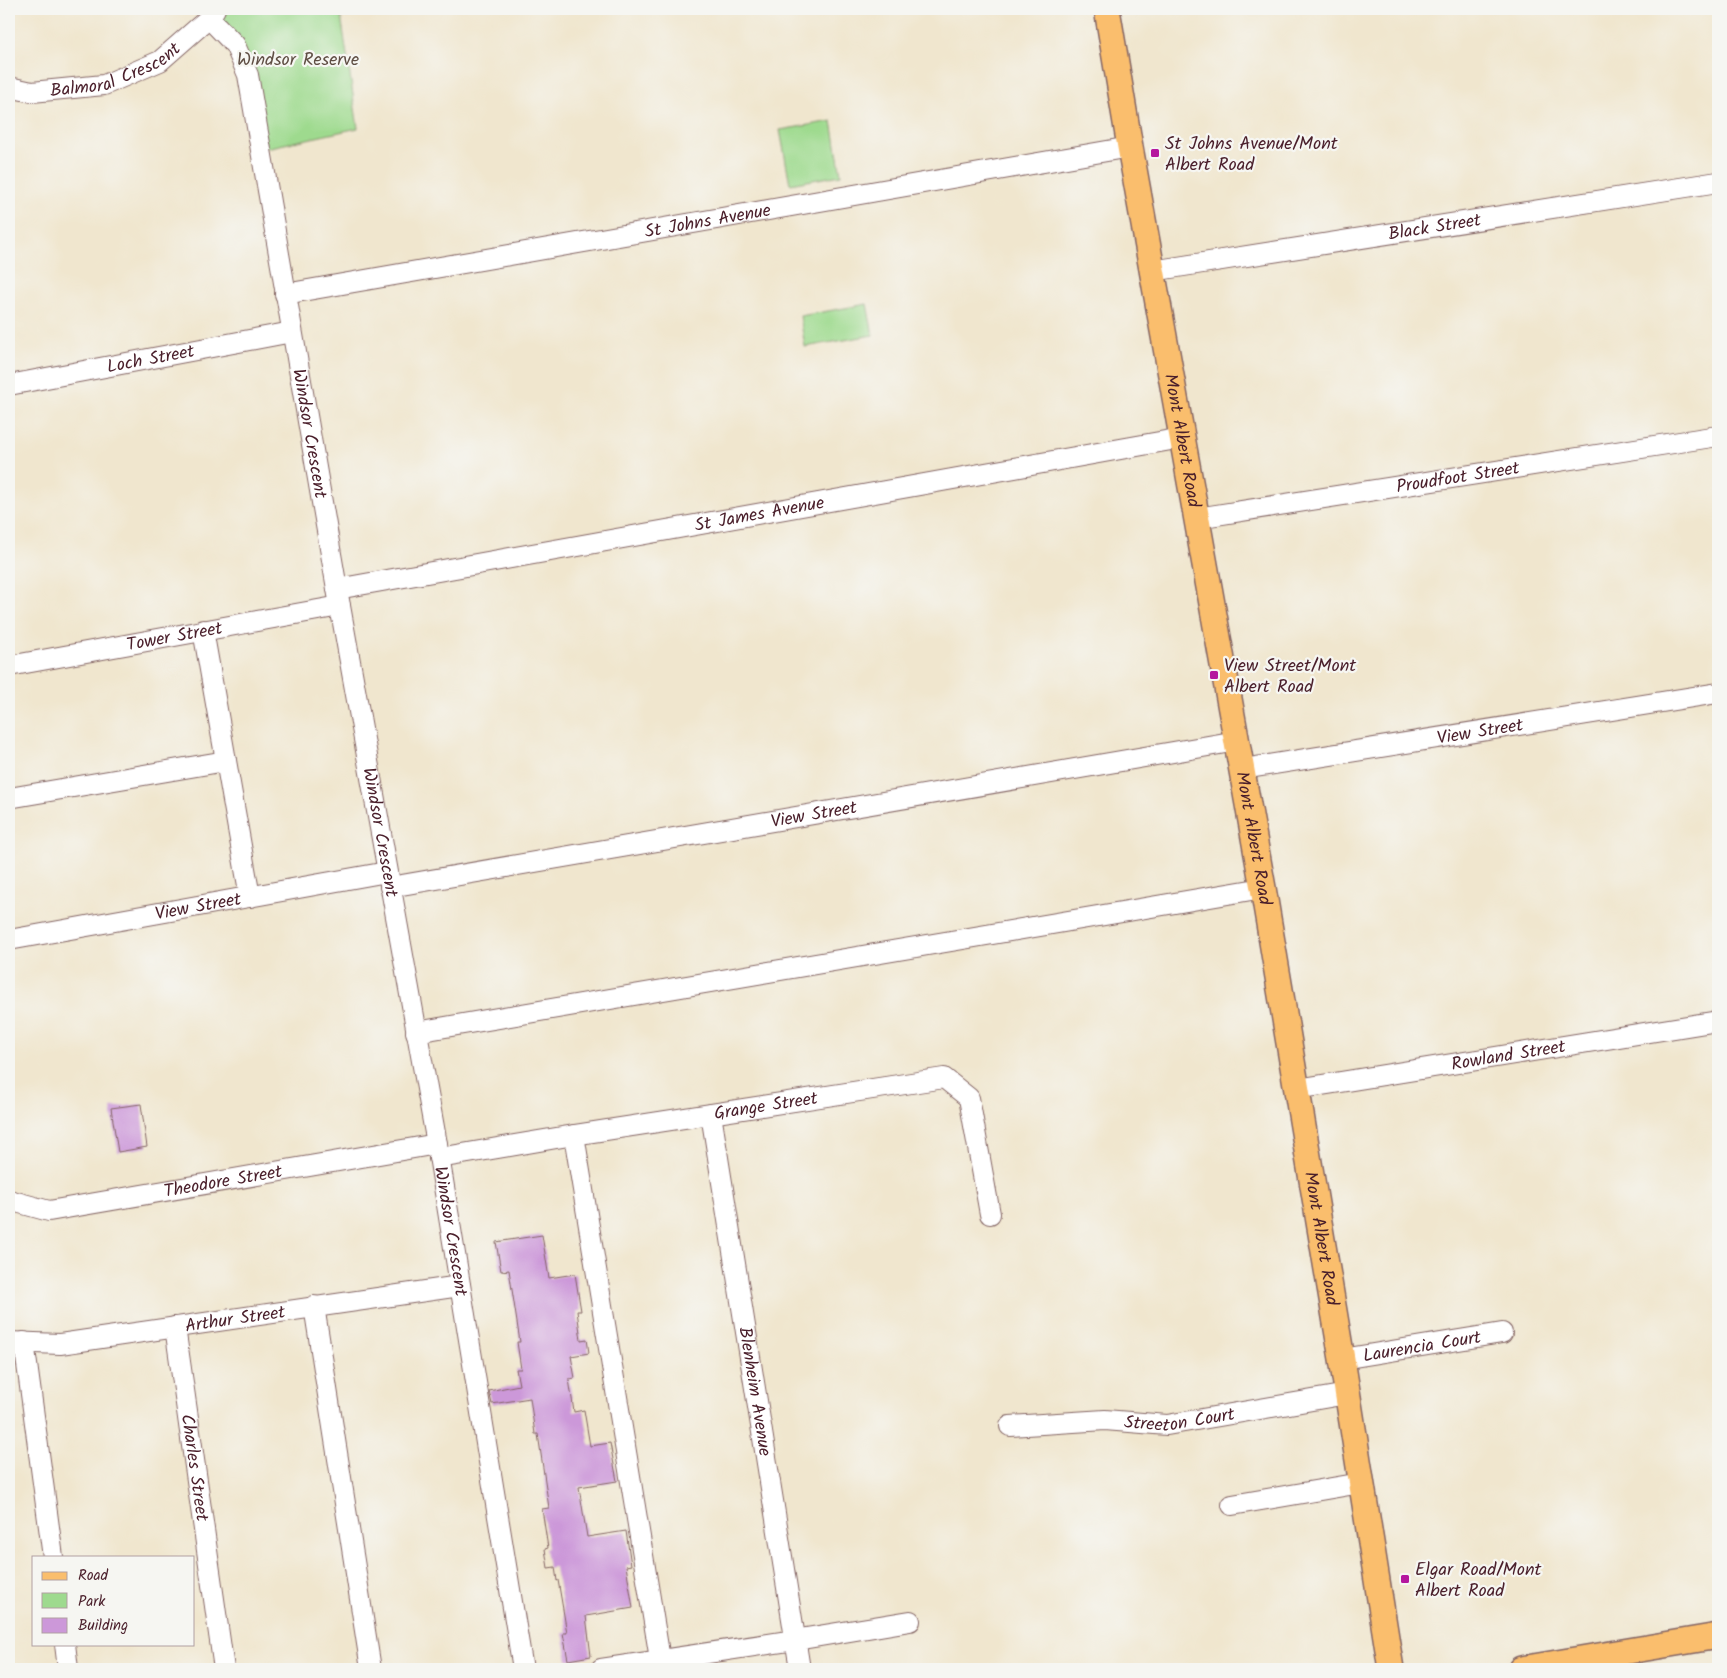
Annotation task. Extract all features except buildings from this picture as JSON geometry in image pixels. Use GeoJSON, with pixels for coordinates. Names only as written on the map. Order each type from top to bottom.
{"type":"FeatureCollection","features":[{"type":"Feature","properties":{"kind":"main road","name":"Mont Albert Road"},"geometry":{"type":"LineString","coordinates":[[1107,9],[1152,271],[1243,769],[1342,1359],[1391,1669]]}},
{"type":"Feature","properties":{"kind":"main road"},"geometry":{"type":"LineString","coordinates":[[1521,1669],[1718,1636]]}},
{"type":"Feature","properties":{"kind":"street","name":"Balmoral Crescent"},"geometry":{"type":"LineString","coordinates":[[9,87],[32,92],[104,84],[160,60],[212,13]]}},
{"type":"Feature","properties":{"kind":"street","name":"Windsor Crescent"},"geometry":{"type":"LineString","coordinates":[[212,13],[235,45],[248,76],[338,597],[438,1151],[518,1669]]}},
{"type":"Feature","properties":{"kind":"street","name":"St Johns Avenue"},"geometry":{"type":"LineString","coordinates":[[285,294],[1130,147]]}},
{"type":"Feature","properties":{"kind":"street","name":"Black Street"},"geometry":{"type":"LineString","coordinates":[[1152,271],[1718,182]]}},
{"type":"Feature","properties":{"kind":"street","name":"Loch Street"},"geometry":{"type":"LineString","coordinates":[[9,385],[292,332]]}},
{"type":"Feature","properties":{"kind":"street","name":"Proudfoot Street"},"geometry":{"type":"LineString","coordinates":[[1197,518],[1718,436]]}},
{"type":"Feature","properties":{"kind":"street","name":"St James Avenue"},"geometry":{"type":"LineString","coordinates":[[338,597],[1182,438]]}},
{"type":"Feature","properties":{"kind":"street","name":"Tower Street"},"geometry":{"type":"LineString","coordinates":[[9,666],[203,630],[338,597]]}},
{"type":"Feature","properties":{"kind":"street"},"geometry":{"type":"LineString","coordinates":[[203,630],[250,897]]}},
{"type":"Feature","properties":{"kind":"street","name":"View Street"},"geometry":{"type":"LineString","coordinates":[[1243,769],[1718,692]]}},
{"type":"Feature","properties":{"kind":"street","name":"View Street"},"geometry":{"type":"LineString","coordinates":[[9,940],[250,897],[388,879],[1237,740]]}},
{"type":"Feature","properties":{"kind":"street"},"geometry":{"type":"LineString","coordinates":[[9,798],[226,760]]}},
{"type":"Feature","properties":{"kind":"street"},"geometry":{"type":"LineString","coordinates":[[416,1032],[1263,888]]}},
{"type":"Feature","properties":{"kind":"street","name":"Rowland Street"},"geometry":{"type":"LineString","coordinates":[[1297,1089],[1718,1021]]}},
{"type":"Feature","properties":{"kind":"street","name":"Grange Street"},"geometry":{"type":"LineString","coordinates":[[438,1151],[574,1135],[944,1078],[970,1098],[990,1214]]}},
{"type":"Feature","properties":{"kind":"street","name":"Blenheim Avenue"},"geometry":{"type":"LineString","coordinates":[[711,1114],[800,1669]]}},
{"type":"Feature","properties":{"kind":"street"},"geometry":{"type":"LineString","coordinates":[[574,1135],[660,1659]]}},
{"type":"Feature","properties":{"kind":"street","name":"Theodore Street"},"geometry":{"type":"LineString","coordinates":[[9,1200],[49,1211],[438,1151]]}},
{"type":"Feature","properties":{"kind":"street","name":"Arthur Street"},"geometry":{"type":"LineString","coordinates":[[16,1342],[60,1344],[460,1286]]}},
{"type":"Feature","properties":{"kind":"street"},"geometry":{"type":"LineString","coordinates":[[314,1306],[371,1669]]}},
{"type":"Feature","properties":{"kind":"street","name":"Charles Street"},"geometry":{"type":"LineString","coordinates":[[175,1327],[224,1669]]}},
{"type":"Feature","properties":{"kind":"street","name":"Laurencia Court"},"geometry":{"type":"LineString","coordinates":[[1342,1359],[1502,1332]]}},
{"type":"Feature","properties":{"kind":"street"},"geometry":{"type":"LineString","coordinates":[[16,1342],[53,1556]]}},
{"type":"Feature","properties":{"kind":"street","name":"Streeton Court"},"geometry":{"type":"LineString","coordinates":[[1010,1426],[1105,1420],[1167,1425],[1347,1394]]}},
{"type":"Feature","properties":{"kind":"street"},"geometry":{"type":"LineString","coordinates":[[1232,1505],[1361,1483]]}},
{"type":"Feature","properties":{"kind":"street"},"geometry":{"type":"LineString","coordinates":[[601,1669],[910,1621]]}},
{"type":"Feature","properties":{"kind":"street"},"geometry":{"type":"LineString","coordinates":[[65,1646],[68,1669]]}},
{"type":"Feature","properties":{"kind":"green space","name":"Windsor Reserve"},"geometry":{"type":"Polygon","coordinates":[[[219,9],[340,9],[358,128],[266,148],[253,78],[213,16],[219,9]]]}},
{"type":"Feature","properties":{"kind":"green space"},"geometry":{"type":"Polygon","coordinates":[[[832,121],[841,175],[790,184],[780,130],[832,121]]]}},
{"type":"Feature","properties":{"kind":"green space"},"geometry":{"type":"Polygon","coordinates":[[[867,304],[873,335],[805,347],[800,316],[867,304]]]}},
{"type":"Feature","properties":{"kind":"place","name":"St Johns Avenue/Mont Albert Road"},"geometry":{"type":"Point","coordinates":[1155,153]}},
{"type":"Feature","properties":{"kind":"place","name":"View Street/Mont Albert Road"},"geometry":{"type":"Point","coordinates":[1214,675]}},
{"type":"Feature","properties":{"kind":"place","name":"Elgar Road/Mont Albert Road"},"geometry":{"type":"Point","coordinates":[1405,1579]}}]}
